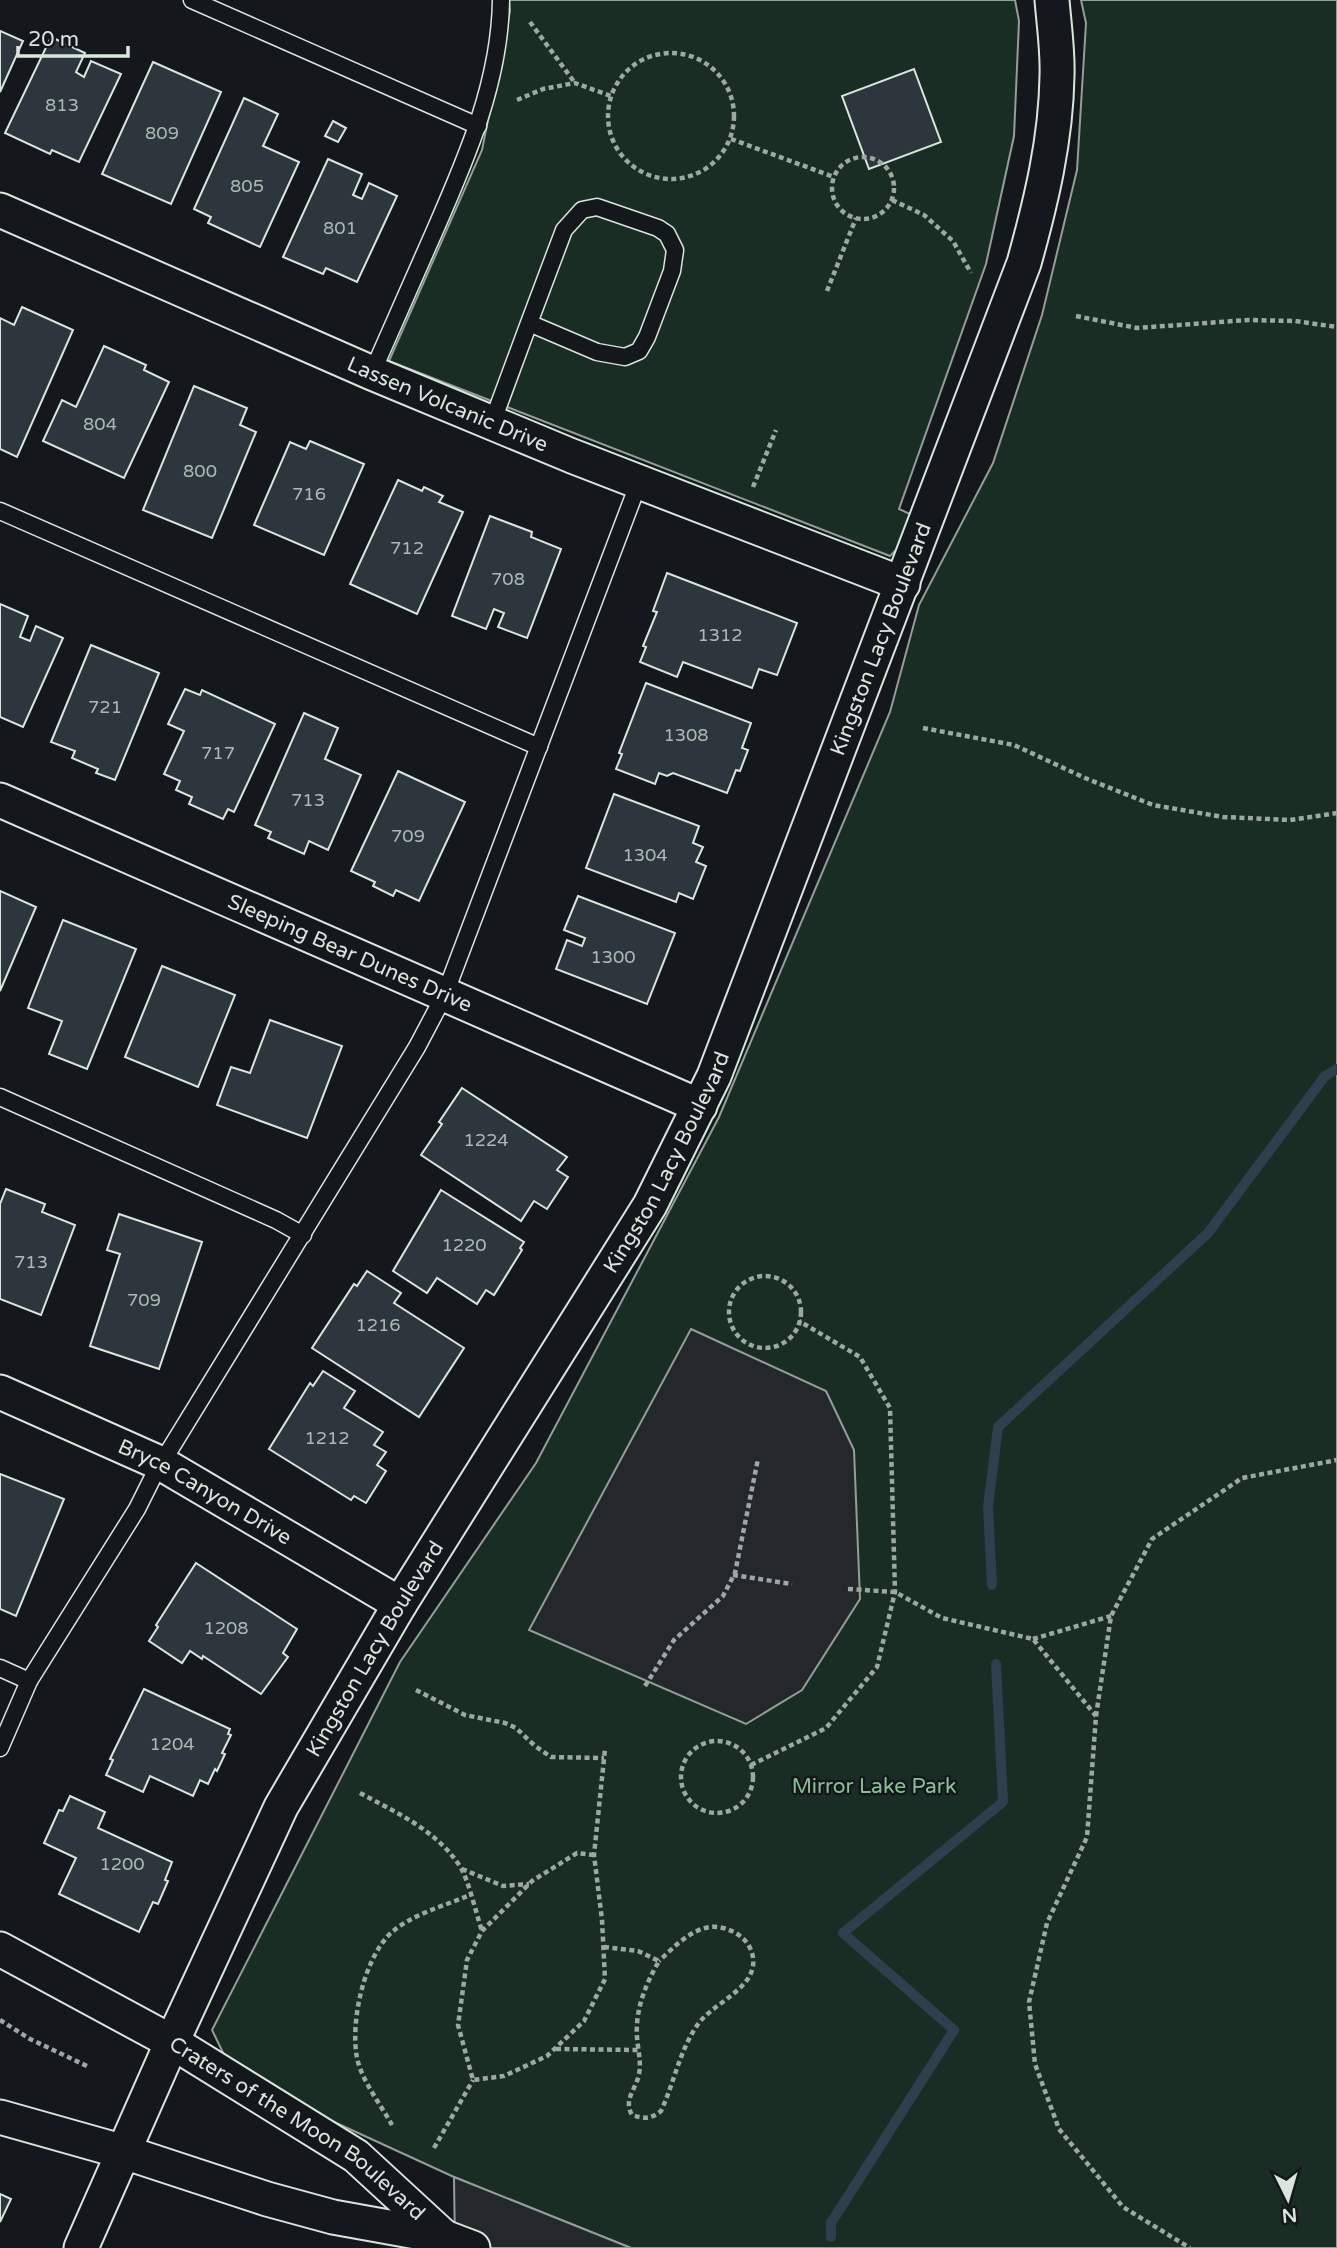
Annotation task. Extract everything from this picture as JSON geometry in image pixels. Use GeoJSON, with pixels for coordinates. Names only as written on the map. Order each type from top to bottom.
{"type":"FeatureCollection","features":[{"type":"Feature","properties":{"kind":"street","name":"Kingston Lacy Boulevard"},"geometry":{"type":"LineString","coordinates":[[81,2248],[172,2042],[281,1807],[400,1604],[650,1205],[719,1063],[1024,263],[1037,216],[1050,150],[1057,75],[1052,0]]}},
{"type":"Feature","properties":{"kind":"street","name":"Lassen Volcanic Drive"},"geometry":{"type":"LineString","coordinates":[[0,210],[492,423],[903,584]]}},
{"type":"Feature","properties":{"kind":"street","name":"Sleeping Bear Dunes Drive"},"geometry":{"type":"LineString","coordinates":[[0,800],[700,1106]]}},
{"type":"Feature","properties":{"kind":"street","name":"Bryce Canyon Drive"},"geometry":{"type":"LineString","coordinates":[[0,1392],[162,1464],[400,1604]]}},
{"type":"Feature","properties":{"kind":"street","name":"Craters of the Moon Boulevard"},"geometry":{"type":"LineString","coordinates":[[0,1949],[172,2042],[356,2156],[458,2242]]}},
{"type":"Feature","properties":{"kind":"street","name":"Craters of the Moon Boulevard"},"geometry":{"type":"LineString","coordinates":[[0,2118],[124,2151],[267,2199],[333,2217],[458,2242]]}},
{"type":"Feature","properties":{"kind":"lane"},"geometry":{"type":"LineString","coordinates":[[192,0],[478,126]]}},
{"type":"Feature","properties":{"kind":"lane"},"geometry":{"type":"LineString","coordinates":[[372,373],[459,176],[478,126],[492,74],[500,0]]}},
{"type":"Feature","properties":{"kind":"lane"},"geometry":{"type":"LineString","coordinates":[[492,423],[529,323],[564,230],[582,210],[597,206],[658,228],[667,234],[675,250],[672,271],[639,351],[625,357],[597,352],[529,323]]}},
{"type":"Feature","properties":{"kind":"lane"},"geometry":{"type":"LineString","coordinates":[[0,1748],[29,1681],[137,1509],[153,1477],[417,1047],[445,995],[639,482]]}},
{"type":"Feature","properties":{"kind":"lane"},"geometry":{"type":"LineString","coordinates":[[0,511],[539,747]]}},
{"type":"Feature","properties":{"kind":"lane"},"geometry":{"type":"LineString","coordinates":[[0,1097],[303,1234]]}},
{"type":"Feature","properties":{"kind":"lane"},"geometry":{"type":"LineString","coordinates":[[0,1668],[29,1681]]}},
{"type":"Feature","properties":{"kind":"path"},"geometry":{"type":"LineString","coordinates":[[530,22],[575,83]]}},
{"type":"Feature","properties":{"kind":"path"},"geometry":{"type":"LineString","coordinates":[[679,53],[700,59],[717,72],[729,90],[735,111],[731,139],[711,166],[693,175],[673,179],[653,176],[635,167],[620,153],[611,136],[608,116],[611,96],[621,76],[637,62],[657,54],[679,53]]}},
{"type":"Feature","properties":{"kind":"path"},"geometry":{"type":"LineString","coordinates":[[517,100],[543,89],[575,83],[611,96]]}},
{"type":"Feature","properties":{"kind":"path"},"geometry":{"type":"LineString","coordinates":[[731,139],[834,177]]}},
{"type":"Feature","properties":{"kind":"path"},"geometry":{"type":"LineString","coordinates":[[865,157],[875,159],[890,172],[894,191],[892,200],[886,210],[877,216],[856,218],[838,208],[831,187],[834,177],[846,161],[865,157]]}},
{"type":"Feature","properties":{"kind":"path"},"geometry":{"type":"LineString","coordinates":[[892,200],[924,215],[953,241],[971,273]]}},
{"type":"Feature","properties":{"kind":"path"},"geometry":{"type":"LineString","coordinates":[[827,291],[856,218]]}},
{"type":"Feature","properties":{"kind":"path"},"geometry":{"type":"LineString","coordinates":[[1076,316],[1137,328],[1248,320],[1295,321],[1337,327]]}},
{"type":"Feature","properties":{"kind":"path"},"geometry":{"type":"LineString","coordinates":[[751,493],[776,430]]}},
{"type":"Feature","properties":{"kind":"path"},"geometry":{"type":"LineString","coordinates":[[923,728],[1014,745],[1084,778],[1153,805],[1223,817],[1290,820],[1337,813]]}},
{"type":"Feature","properties":{"kind":"path"},"geometry":{"type":"LineString","coordinates":[[772,1276],[792,1288],[801,1310],[799,1321],[786,1340],[763,1348],[751,1345],[733,1329],[729,1306],[733,1295],[749,1279],[772,1276]]}},
{"type":"Feature","properties":{"kind":"path"},"geometry":{"type":"LineString","coordinates":[[751,1765],[825,1728],[877,1667],[895,1592],[890,1408],[860,1357],[799,1321]]}},
{"type":"Feature","properties":{"kind":"path"},"geometry":{"type":"LineString","coordinates":[[645,1686],[674,1640],[723,1596],[733,1575],[758,1459]]}},
{"type":"Feature","properties":{"kind":"path"},"geometry":{"type":"LineString","coordinates":[[1190,2248],[1123,2207],[1059,2129],[1035,2064],[1029,2002],[1047,1923],[1087,1837],[1096,1716],[1111,1616],[1152,1539],[1242,1478],[1337,1460]]}},
{"type":"Feature","properties":{"kind":"path"},"geometry":{"type":"LineString","coordinates":[[733,1575],[792,1584]]}},
{"type":"Feature","properties":{"kind":"path"},"geometry":{"type":"LineString","coordinates":[[848,1588],[895,1592],[942,1618],[1033,1639],[1111,1616]]}},
{"type":"Feature","properties":{"kind":"path"},"geometry":{"type":"LineString","coordinates":[[1033,1639],[1096,1716]]}},
{"type":"Feature","properties":{"kind":"path"},"geometry":{"type":"LineString","coordinates":[[416,1690],[465,1715],[505,1723],[516,1728],[534,1746],[551,1757],[604,1758]]}},
{"type":"Feature","properties":{"kind":"path"},"geometry":{"type":"LineString","coordinates":[[713,1741],[736,1746],[751,1765],[754,1776],[747,1799],[728,1812],[716,1814],[694,1806],[682,1786],[684,1762],[701,1745],[713,1741]]}},
{"type":"Feature","properties":{"kind":"path"},"geometry":{"type":"LineString","coordinates":[[472,2080],[504,2076],[547,2056],[584,2021],[606,1979],[594,1855],[605,1749]]}},
{"type":"Feature","properties":{"kind":"path"},"geometry":{"type":"LineString","coordinates":[[360,1793],[410,1820],[438,1840],[462,1869],[482,1931]]}},
{"type":"Feature","properties":{"kind":"path"},"geometry":{"type":"LineString","coordinates":[[434,2148],[472,2080],[458,2025],[467,1960],[482,1931],[529,1884],[577,1853],[594,1855]]}},
{"type":"Feature","properties":{"kind":"path"},"geometry":{"type":"LineString","coordinates":[[462,1869],[503,1886],[529,1884]]}},
{"type":"Feature","properties":{"kind":"path"},"geometry":{"type":"LineString","coordinates":[[392,2125],[357,2059],[355,2022],[363,1985],[373,1957],[391,1933],[423,1913],[470,1895]]}},
{"type":"Feature","properties":{"kind":"path"},"geometry":{"type":"LineString","coordinates":[[716,1926],[733,1931],[742,1938],[750,1948],[754,1963],[745,1984],[698,2022],[684,2048],[661,2111],[652,2118],[642,2119],[632,2115],[628,2107],[630,2094],[639,2077],[641,2058],[638,2013],[641,1999],[659,1961],[681,1940],[716,1926]]}},
{"type":"Feature","properties":{"kind":"path"},"geometry":{"type":"LineString","coordinates":[[604,1947],[638,1951],[659,1961]]}},
{"type":"Feature","properties":{"kind":"path"},"geometry":{"type":"LineString","coordinates":[[0,2020],[30,2039],[89,2067]]}},
{"type":"Feature","properties":{"kind":"path"},"geometry":{"type":"LineString","coordinates":[[555,2049],[639,2050]]}},
{"type":"Feature","properties":{"kind":"green space"},"geometry":{"type":"Polygon","coordinates":[[[509,0],[1015,0],[1019,21],[1014,136],[986,264],[899,509],[910,514],[899,547],[890,556],[389,361],[482,150],[510,11],[509,0]]]}},
{"type":"Feature","properties":{"kind":"green space","name":"Mirror Lake Park"},"geometry":{"type":"Polygon","coordinates":[[[1081,0],[1337,0],[1337,2248],[631,2248],[454,2177],[295,2104],[229,2065],[212,2030],[400,1662],[536,1463],[719,1117],[890,712],[919,605],[993,463],[1042,315],[1077,170],[1086,23],[1081,0]]]}},
{"type":"Feature","properties":{"kind":"shaded area"},"geometry":{"type":"Polygon","coordinates":[[[691,1329],[826,1391],[854,1450],[860,1599],[802,1690],[746,1724],[529,1630],[691,1329]]]}},
{"type":"Feature","properties":{"kind":"shaded area"},"geometry":{"type":"Polygon","coordinates":[[[454,2177],[631,2248],[455,2248],[454,2177]]]}},
{"type":"Feature","properties":{"kind":"building"},"geometry":{"type":"Polygon","coordinates":[[[0,31],[23,41],[0,92],[0,31]]]}},
{"type":"Feature","properties":{"kind":"building"},"geometry":{"type":"Polygon","coordinates":[[[51,37],[85,53],[76,72],[84,77],[91,61],[121,74],[79,162],[52,150],[50,154],[5,133],[51,37]]]}},
{"type":"Feature","properties":{"kind":"building"},"geometry":{"type":"Polygon","coordinates":[[[153,62],[221,92],[171,204],[102,174],[153,62]]]}},
{"type":"Feature","properties":{"kind":"building"},"geometry":{"type":"Polygon","coordinates":[[[914,69],[941,142],[869,169],[842,96],[914,69]]]}},
{"type":"Feature","properties":{"kind":"building"},"geometry":{"type":"Polygon","coordinates":[[[244,98],[278,114],[263,146],[299,162],[260,247],[208,223],[211,217],[194,209],[244,98]]]}},
{"type":"Feature","properties":{"kind":"building"},"geometry":{"type":"Polygon","coordinates":[[[333,121],[346,128],[338,142],[325,136],[333,121]]]}},
{"type":"Feature","properties":{"kind":"building"},"geometry":{"type":"Polygon","coordinates":[[[328,159],[362,174],[353,195],[362,199],[369,183],[397,196],[357,282],[326,268],[323,274],[283,257],[328,159]]]}},
{"type":"Feature","properties":{"kind":"building"},"geometry":{"type":"Polygon","coordinates":[[[22,307],[73,330],[17,457],[0,449],[0,318],[14,325],[22,307]]]}},
{"type":"Feature","properties":{"kind":"building"},"geometry":{"type":"Polygon","coordinates":[[[104,346],[146,365],[144,370],[169,382],[124,478],[43,441],[62,400],[76,407],[104,346]]]}},
{"type":"Feature","properties":{"kind":"building"},"geometry":{"type":"Polygon","coordinates":[[[194,386],[247,408],[240,425],[256,432],[212,538],[143,510],[194,386]]]}},
{"type":"Feature","properties":{"kind":"building"},"geometry":{"type":"Polygon","coordinates":[[[310,441],[364,464],[324,555],[254,525],[290,442],[306,449],[310,441]]]}},
{"type":"Feature","properties":{"kind":"building"},"geometry":{"type":"Polygon","coordinates":[[[398,480],[422,491],[424,487],[443,496],[439,502],[463,512],[417,614],[350,584],[398,480]]]}},
{"type":"Feature","properties":{"kind":"building"},"geometry":{"type":"Polygon","coordinates":[[[490,516],[532,532],[531,537],[561,549],[527,638],[498,627],[504,613],[494,609],[486,629],[452,616],[490,516]]]}},
{"type":"Feature","properties":{"kind":"building"},"geometry":{"type":"Polygon","coordinates":[[[667,573],[797,623],[777,675],[759,669],[752,688],[683,662],[677,677],[640,662],[646,647],[643,646],[657,612],[653,611],[667,573]]]}},
{"type":"Feature","properties":{"kind":"building"},"geometry":{"type":"Polygon","coordinates":[[[0,604],[28,616],[20,637],[30,641],[36,626],[63,638],[23,727],[0,717],[0,604]]]}},
{"type":"Feature","properties":{"kind":"building"},"geometry":{"type":"Polygon","coordinates":[[[91,645],[159,673],[115,780],[96,773],[98,769],[72,758],[75,751],[51,742],[91,645]]]}},
{"type":"Feature","properties":{"kind":"building"},"geometry":{"type":"Polygon","coordinates":[[[646,683],[751,723],[742,748],[748,750],[727,793],[673,773],[667,776],[659,773],[655,784],[616,769],[622,754],[619,753],[646,683]]]}},
{"type":"Feature","properties":{"kind":"building"},"geometry":{"type":"Polygon","coordinates":[[[185,689],[200,695],[202,690],[275,724],[234,812],[228,809],[223,819],[189,804],[192,797],[176,790],[180,781],[164,774],[184,731],[168,724],[185,689]]]}},
{"type":"Feature","properties":{"kind":"building"},"geometry":{"type":"Polygon","coordinates":[[[304,713],[338,728],[325,759],[361,775],[328,850],[309,841],[304,854],[268,838],[271,832],[255,825],[304,713]]]}},
{"type":"Feature","properties":{"kind":"building"},"geometry":{"type":"Polygon","coordinates":[[[398,771],[465,802],[419,901],[396,890],[393,896],[373,886],[375,882],[351,871],[398,771]]]}},
{"type":"Feature","properties":{"kind":"building"},"geometry":{"type":"Polygon","coordinates":[[[614,794],[699,826],[693,843],[703,847],[696,862],[706,866],[693,899],[679,893],[676,902],[586,868],[614,794]]]}},
{"type":"Feature","properties":{"kind":"building"},"geometry":{"type":"Polygon","coordinates":[[[0,891],[36,907],[0,991],[0,891]]]}},
{"type":"Feature","properties":{"kind":"building"},"geometry":{"type":"Polygon","coordinates":[[[578,896],[675,933],[647,1004],[556,969],[567,940],[582,946],[585,938],[564,930],[578,896]]]}},
{"type":"Feature","properties":{"kind":"building"},"geometry":{"type":"Polygon","coordinates":[[[63,920],[136,949],[87,1069],[49,1054],[62,1021],[28,1008],[63,920]]]}},
{"type":"Feature","properties":{"kind":"building"},"geometry":{"type":"Polygon","coordinates":[[[162,966],[235,995],[198,1087],[125,1057],[162,966]]]}},
{"type":"Feature","properties":{"kind":"building"},"geometry":{"type":"Polygon","coordinates":[[[270,1020],[342,1046],[307,1138],[217,1105],[231,1067],[250,1073],[270,1020]]]}},
{"type":"Feature","properties":{"kind":"building"},"geometry":{"type":"Polygon","coordinates":[[[462,1088],[567,1157],[557,1170],[568,1177],[547,1209],[534,1201],[521,1221],[421,1155],[462,1088]]]}},
{"type":"Feature","properties":{"kind":"building"},"geometry":{"type":"Polygon","coordinates":[[[6,1189],[45,1204],[42,1212],[75,1225],[41,1315],[0,1299],[0,1204],[6,1189]]]}},
{"type":"Feature","properties":{"kind":"building"},"geometry":{"type":"Polygon","coordinates":[[[441,1190],[524,1242],[520,1248],[522,1250],[494,1295],[486,1290],[477,1304],[437,1278],[427,1293],[393,1271],[441,1190]]]}},
{"type":"Feature","properties":{"kind":"building"},"geometry":{"type":"Polygon","coordinates":[[[119,1214],[202,1242],[159,1369],[90,1346],[120,1254],[107,1250],[119,1214]]]}},
{"type":"Feature","properties":{"kind":"building"},"geometry":{"type":"Polygon","coordinates":[[[367,1271],[401,1293],[394,1303],[464,1348],[419,1417],[312,1348],[354,1284],[357,1286],[367,1271]]]}},
{"type":"Feature","properties":{"kind":"building"},"geometry":{"type":"Polygon","coordinates":[[[323,1371],[355,1391],[344,1408],[383,1432],[374,1445],[386,1452],[377,1465],[386,1471],[366,1503],[354,1496],[351,1500],[269,1449],[310,1383],[313,1386],[323,1371]]]}},
{"type":"Feature","properties":{"kind":"building"},"geometry":{"type":"Polygon","coordinates":[[[0,1474],[64,1499],[16,1616],[0,1609],[0,1474]]]}},
{"type":"Feature","properties":{"kind":"building"},"geometry":{"type":"Polygon","coordinates":[[[196,1563],[297,1629],[283,1653],[288,1657],[261,1694],[203,1656],[202,1659],[190,1651],[182,1663],[149,1641],[158,1627],[156,1625],[196,1563]]]}},
{"type":"Feature","properties":{"kind":"building"},"geometry":{"type":"Polygon","coordinates":[[[144,1689],[230,1729],[228,1734],[231,1735],[217,1771],[215,1769],[208,1784],[200,1780],[193,1796],[150,1776],[143,1792],[106,1775],[113,1760],[110,1759],[144,1689]]]}},
{"type":"Feature","properties":{"kind":"building"},"geometry":{"type":"Polygon","coordinates":[[[70,1796],[105,1812],[98,1828],[172,1862],[165,1880],[168,1881],[158,1904],[153,1902],[139,1932],[59,1894],[76,1858],[44,1843],[59,1810],[63,1811],[70,1796]]]}},
{"type":"Feature","properties":{"kind":"building"},"geometry":{"type":"Polygon","coordinates":[[[0,2194],[11,2199],[0,2222],[0,2194]]]}},
{"type":"Feature","properties":{"kind":"waterway"},"geometry":{"type":"LineString","coordinates":[[992,1585],[988,1507],[998,1427],[1208,1233],[1325,1076],[1337,1069]]}},
{"type":"Feature","properties":{"kind":"waterway"},"geometry":{"type":"LineString","coordinates":[[831,2237],[831,2223],[954,2030],[843,1933],[1003,1802],[996,1664]]}}]}
